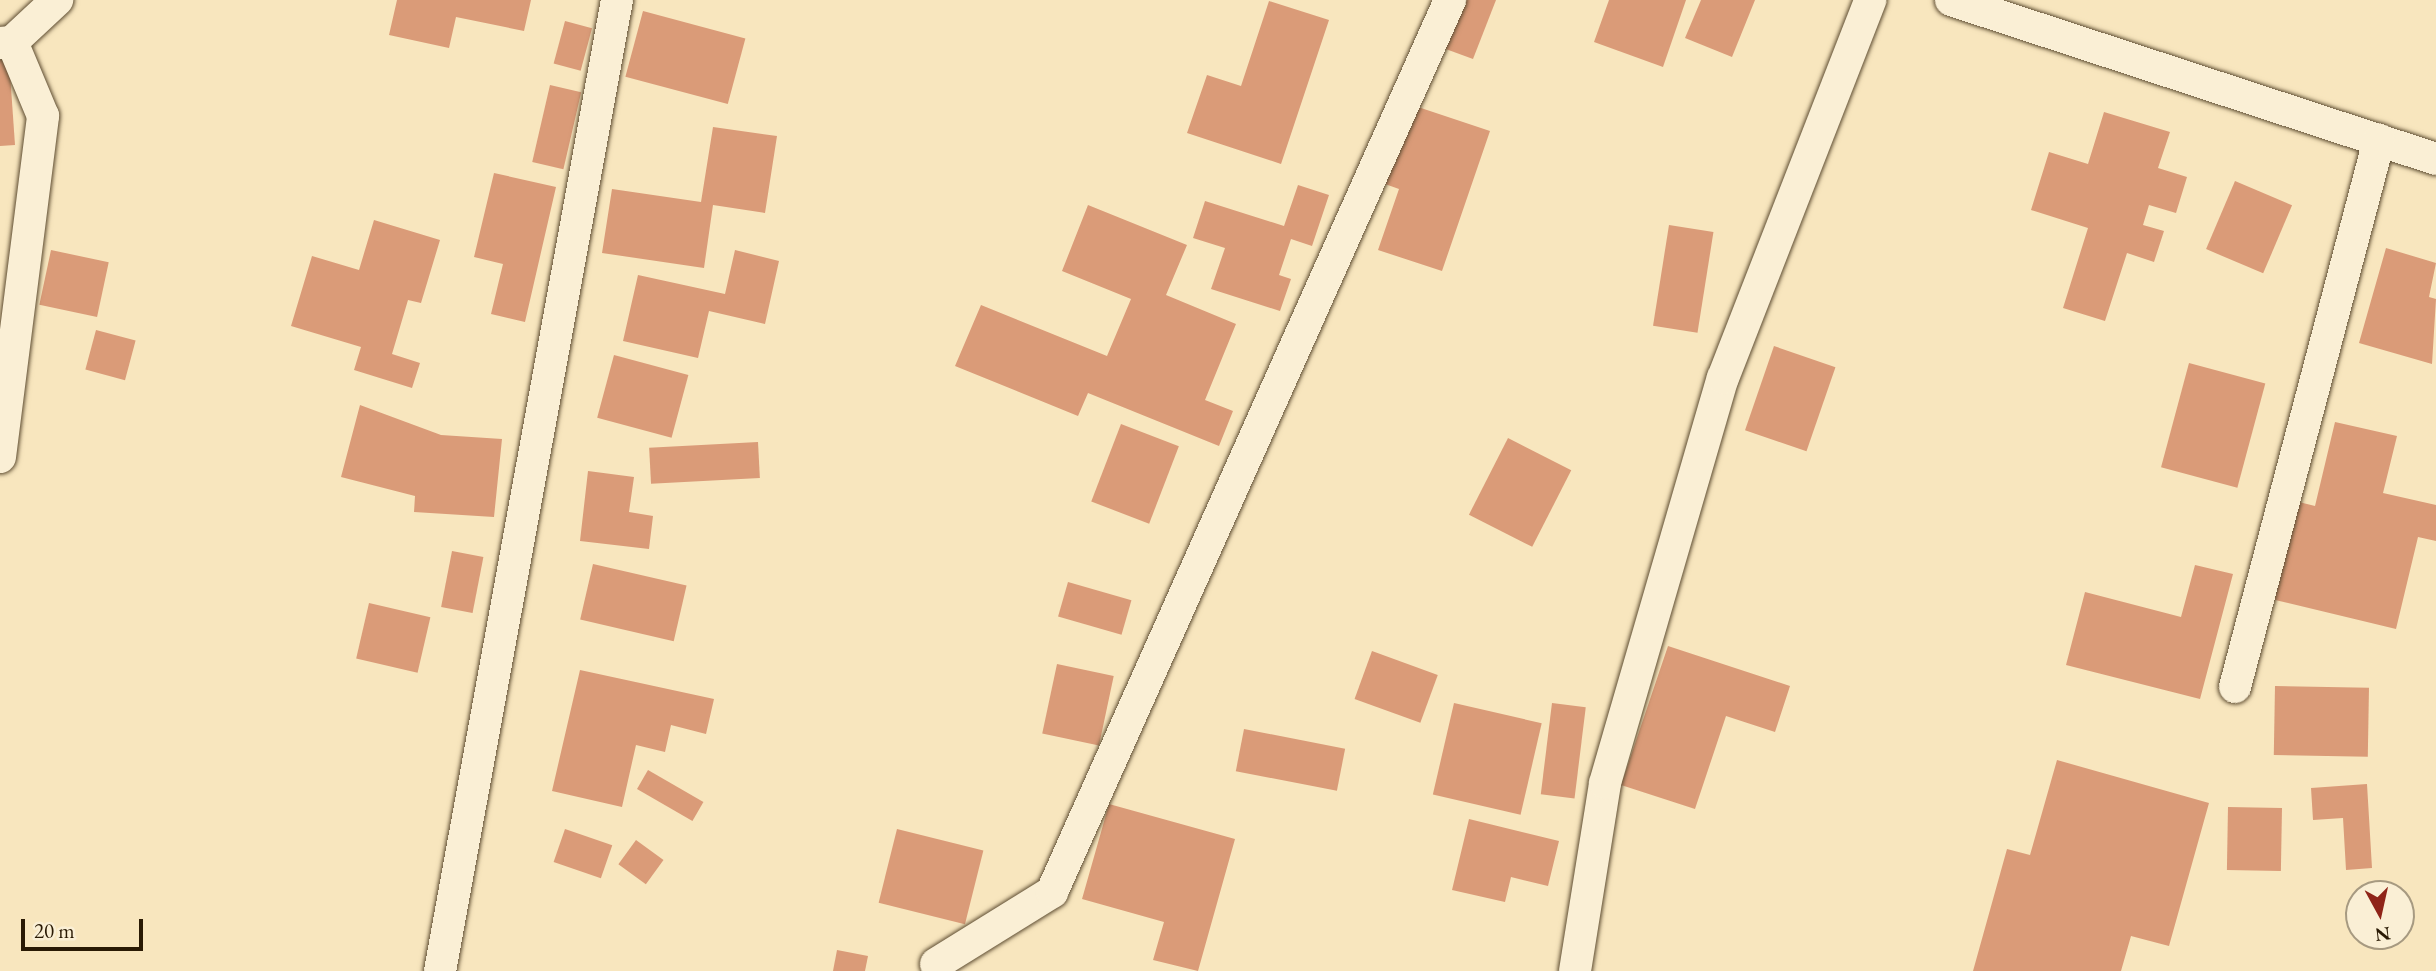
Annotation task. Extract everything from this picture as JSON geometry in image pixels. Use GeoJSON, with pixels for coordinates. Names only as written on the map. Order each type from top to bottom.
{"type":"FeatureCollection","features":[{"type":"Feature","properties":{"kind":"street"},"geometry":{"type":"LineString","coordinates":[[0,457],[43,116],[6,42],[57,0]]}},
{"type":"Feature","properties":{"kind":"street"},"geometry":{"type":"LineString","coordinates":[[440,971],[617,0]]}},
{"type":"Feature","properties":{"kind":"street"},"geometry":{"type":"LineString","coordinates":[[936,964],[1052,892],[1450,0]]}},
{"type":"Feature","properties":{"kind":"street"},"geometry":{"type":"LineString","coordinates":[[1575,971],[1605,783],[1723,378],[1870,0]]}},
{"type":"Feature","properties":{"kind":"street"},"geometry":{"type":"LineString","coordinates":[[1951,0],[2436,159]]}},
{"type":"Feature","properties":{"kind":"street"},"geometry":{"type":"LineString","coordinates":[[2235,687],[2379,139]]}},
{"type":"Feature","properties":{"kind":"building"},"geometry":{"type":"Polygon","coordinates":[[[397,0],[531,0],[524,31],[456,17],[449,48],[389,35],[397,0]]]}},
{"type":"Feature","properties":{"kind":"building"},"geometry":{"type":"Polygon","coordinates":[[[1461,0],[1496,0],[1473,59],[1443,48],[1461,0]]]}},
{"type":"Feature","properties":{"kind":"building"},"geometry":{"type":"Polygon","coordinates":[[[1609,0],[1686,0],[1663,67],[1594,42],[1609,0]]]}},
{"type":"Feature","properties":{"kind":"building"},"geometry":{"type":"Polygon","coordinates":[[[1701,0],[1755,0],[1732,57],[1685,38],[1701,0]]]}},
{"type":"Feature","properties":{"kind":"building"},"geometry":{"type":"Polygon","coordinates":[[[1269,1],[1329,20],[1281,164],[1187,133],[1207,75],[1241,86],[1269,1]]]}},
{"type":"Feature","properties":{"kind":"building"},"geometry":{"type":"Polygon","coordinates":[[[643,11],[745,38],[728,104],[625,77],[643,11]]]}},
{"type":"Feature","properties":{"kind":"building"},"geometry":{"type":"Polygon","coordinates":[[[565,21],[592,28],[581,71],[554,64],[565,21]]]}},
{"type":"Feature","properties":{"kind":"building"},"geometry":{"type":"Polygon","coordinates":[[[9,59],[15,145],[0,146],[0,60],[9,59]]]}},
{"type":"Feature","properties":{"kind":"building"},"geometry":{"type":"Polygon","coordinates":[[[550,85],[581,92],[563,169],[532,162],[550,85]]]}},
{"type":"Feature","properties":{"kind":"building"},"geometry":{"type":"Polygon","coordinates":[[[1412,105],[1490,131],[1442,271],[1378,250],[1399,189],[1385,184],[1412,105]]]}},
{"type":"Feature","properties":{"kind":"building"},"geometry":{"type":"Polygon","coordinates":[[[2104,112],[2170,132],[2158,168],[2187,177],[2176,213],[2149,205],[2143,225],[2164,231],[2154,262],[2127,253],[2105,321],[2063,308],[2088,228],[2031,210],[2049,152],[2088,164],[2104,112]]]}},
{"type":"Feature","properties":{"kind":"building"},"geometry":{"type":"Polygon","coordinates":[[[713,127],[777,136],[765,213],[713,205],[704,268],[602,253],[612,189],[701,202],[713,127]]]}},
{"type":"Feature","properties":{"kind":"building"},"geometry":{"type":"Polygon","coordinates":[[[494,173],[556,187],[525,322],[491,314],[503,264],[474,257],[494,173]]]}},
{"type":"Feature","properties":{"kind":"building"},"geometry":{"type":"Polygon","coordinates":[[[2235,181],[2292,205],[2263,273],[2206,249],[2235,181]]]}},
{"type":"Feature","properties":{"kind":"building"},"geometry":{"type":"Polygon","coordinates":[[[1298,185],[1329,195],[1312,246],[1291,239],[1279,275],[1291,279],[1280,311],[1211,289],[1225,248],[1193,238],[1205,201],[1284,226],[1298,185]]]}},
{"type":"Feature","properties":{"kind":"building"},"geometry":{"type":"Polygon","coordinates":[[[1088,205],[1187,245],[1166,295],[1236,324],[1205,400],[1233,411],[1219,446],[1088,393],[1078,416],[955,366],[981,305],[1107,356],[1131,299],[1062,271],[1088,205]]]}},
{"type":"Feature","properties":{"kind":"building"},"geometry":{"type":"Polygon","coordinates":[[[374,220],[440,240],[421,303],[408,300],[392,354],[420,363],[412,388],[354,370],[361,347],[291,326],[312,256],[359,270],[374,220]]]}},
{"type":"Feature","properties":{"kind":"building"},"geometry":{"type":"Polygon","coordinates":[[[1669,225],[1713,232],[1697,333],[1653,326],[1669,225]]]}},
{"type":"Feature","properties":{"kind":"building"},"geometry":{"type":"Polygon","coordinates":[[[2386,248],[2436,263],[2429,297],[2436,299],[2432,364],[2359,343],[2386,248]]]}},
{"type":"Feature","properties":{"kind":"building"},"geometry":{"type":"Polygon","coordinates":[[[51,250],[109,262],[97,317],[39,305],[51,250]]]}},
{"type":"Feature","properties":{"kind":"building"},"geometry":{"type":"Polygon","coordinates":[[[735,250],[779,261],[765,324],[709,311],[698,358],[623,341],[638,275],[725,294],[735,250]]]}},
{"type":"Feature","properties":{"kind":"building"},"geometry":{"type":"Polygon","coordinates":[[[96,330],[136,341],[125,380],[85,370],[96,330]]]}},
{"type":"Feature","properties":{"kind":"building"},"geometry":{"type":"Polygon","coordinates":[[[1774,346],[1835,367],[1806,451],[1745,430],[1774,346]]]}},
{"type":"Feature","properties":{"kind":"building"},"geometry":{"type":"Polygon","coordinates":[[[614,355],[688,375],[672,438],[597,418],[614,355]]]}},
{"type":"Feature","properties":{"kind":"building"},"geometry":{"type":"Polygon","coordinates":[[[2189,363],[2265,383],[2237,488],[2161,467],[2189,363]]]}},
{"type":"Feature","properties":{"kind":"building"},"geometry":{"type":"Polygon","coordinates":[[[360,405],[441,435],[502,439],[494,517],[414,512],[415,496],[341,477],[360,405]]]}},
{"type":"Feature","properties":{"kind":"building"},"geometry":{"type":"Polygon","coordinates":[[[2335,422],[2397,436],[2383,493],[2436,505],[2436,541],[2418,537],[2396,629],[2271,599],[2295,501],[2315,506],[2335,422]]]}},
{"type":"Feature","properties":{"kind":"building"},"geometry":{"type":"Polygon","coordinates":[[[1121,424],[1179,446],[1149,524],[1091,501],[1121,424]]]}},
{"type":"Feature","properties":{"kind":"building"},"geometry":{"type":"Polygon","coordinates":[[[1508,438],[1571,470],[1532,547],[1469,515],[1508,438]]]}},
{"type":"Feature","properties":{"kind":"building"},"geometry":{"type":"Polygon","coordinates":[[[758,442],[760,478],[651,484],[649,448],[758,442]]]}},
{"type":"Feature","properties":{"kind":"building"},"geometry":{"type":"Polygon","coordinates":[[[588,471],[634,477],[629,512],[653,516],[649,549],[580,541],[588,471]]]}},
{"type":"Feature","properties":{"kind":"building"},"geometry":{"type":"Polygon","coordinates":[[[452,551],[483,557],[473,613],[441,607],[452,551]]]}},
{"type":"Feature","properties":{"kind":"building"},"geometry":{"type":"Polygon","coordinates":[[[593,564],[687,586],[674,641],[580,620],[593,564]]]}},
{"type":"Feature","properties":{"kind":"building"},"geometry":{"type":"Polygon","coordinates":[[[2195,565],[2233,574],[2200,699],[2066,665],[2085,592],[2181,617],[2195,565]]]}},
{"type":"Feature","properties":{"kind":"building"},"geometry":{"type":"Polygon","coordinates":[[[1068,582],[1131,600],[1122,635],[1058,617],[1068,582]]]}},
{"type":"Feature","properties":{"kind":"building"},"geometry":{"type":"Polygon","coordinates":[[[369,603],[430,617],[418,673],[356,659],[369,603]]]}},
{"type":"Feature","properties":{"kind":"building"},"geometry":{"type":"Polygon","coordinates":[[[1668,646],[1790,686],[1775,732],[1726,716],[1695,809],[1621,785],[1668,646]]]}},
{"type":"Feature","properties":{"kind":"building"},"geometry":{"type":"Polygon","coordinates":[[[1372,651],[1438,675],[1420,723],[1355,699],[1372,651]]]}},
{"type":"Feature","properties":{"kind":"building"},"geometry":{"type":"Polygon","coordinates":[[[1057,664],[1114,676],[1099,746],[1042,733],[1057,664]]]}},
{"type":"Feature","properties":{"kind":"building"},"geometry":{"type":"Polygon","coordinates":[[[580,670],[714,699],[706,734],[671,725],[665,752],[636,745],[622,807],[552,791],[580,670]]]}},
{"type":"Feature","properties":{"kind":"building"},"geometry":{"type":"Polygon","coordinates":[[[2275,686],[2369,688],[2368,757],[2274,755],[2275,686]]]}},
{"type":"Feature","properties":{"kind":"building"},"geometry":{"type":"Polygon","coordinates":[[[1454,703],[1542,723],[1521,815],[1433,795],[1454,703]]]}},
{"type":"Feature","properties":{"kind":"building"},"geometry":{"type":"Polygon","coordinates":[[[1552,703],[1586,707],[1575,798],[1541,794],[1552,703]]]}},
{"type":"Feature","properties":{"kind":"building"},"geometry":{"type":"Polygon","coordinates":[[[1244,729],[1345,749],[1337,791],[1236,771],[1244,729]]]}},
{"type":"Feature","properties":{"kind":"building"},"geometry":{"type":"Polygon","coordinates":[[[2057,760],[2209,803],[2169,946],[2131,936],[2121,971],[1973,971],[2007,849],[2030,855],[2057,760]]]}},
{"type":"Feature","properties":{"kind":"building"},"geometry":{"type":"Polygon","coordinates":[[[648,770],[703,802],[692,821],[637,789],[648,770]]]}},
{"type":"Feature","properties":{"kind":"building"},"geometry":{"type":"Polygon","coordinates":[[[2367,784],[2372,868],[2346,870],[2343,818],[2313,820],[2311,788],[2367,784]]]}},
{"type":"Feature","properties":{"kind":"building"},"geometry":{"type":"Polygon","coordinates":[[[1109,804],[1235,839],[1198,971],[1153,960],[1164,922],[1082,899],[1109,804]]]}},
{"type":"Feature","properties":{"kind":"building"},"geometry":{"type":"Polygon","coordinates":[[[2228,807],[2282,808],[2281,871],[2227,870],[2228,807]]]}},
{"type":"Feature","properties":{"kind":"building"},"geometry":{"type":"Polygon","coordinates":[[[1469,819],[1559,841],[1548,886],[1511,877],[1505,902],[1452,890],[1469,819]]]}},
{"type":"Feature","properties":{"kind":"building"},"geometry":{"type":"Polygon","coordinates":[[[565,829],[612,845],[601,878],[554,862],[565,829]]]}},
{"type":"Feature","properties":{"kind":"building"},"geometry":{"type":"Polygon","coordinates":[[[897,829],[983,851],[965,924],[879,903],[897,829]]]}},
{"type":"Feature","properties":{"kind":"building"},"geometry":{"type":"Polygon","coordinates":[[[636,840],[664,860],[646,884],[618,864],[636,840]]]}},
{"type":"Feature","properties":{"kind":"building"},"geometry":{"type":"Polygon","coordinates":[[[837,950],[868,956],[865,971],[833,971],[837,950]]]}}]}
